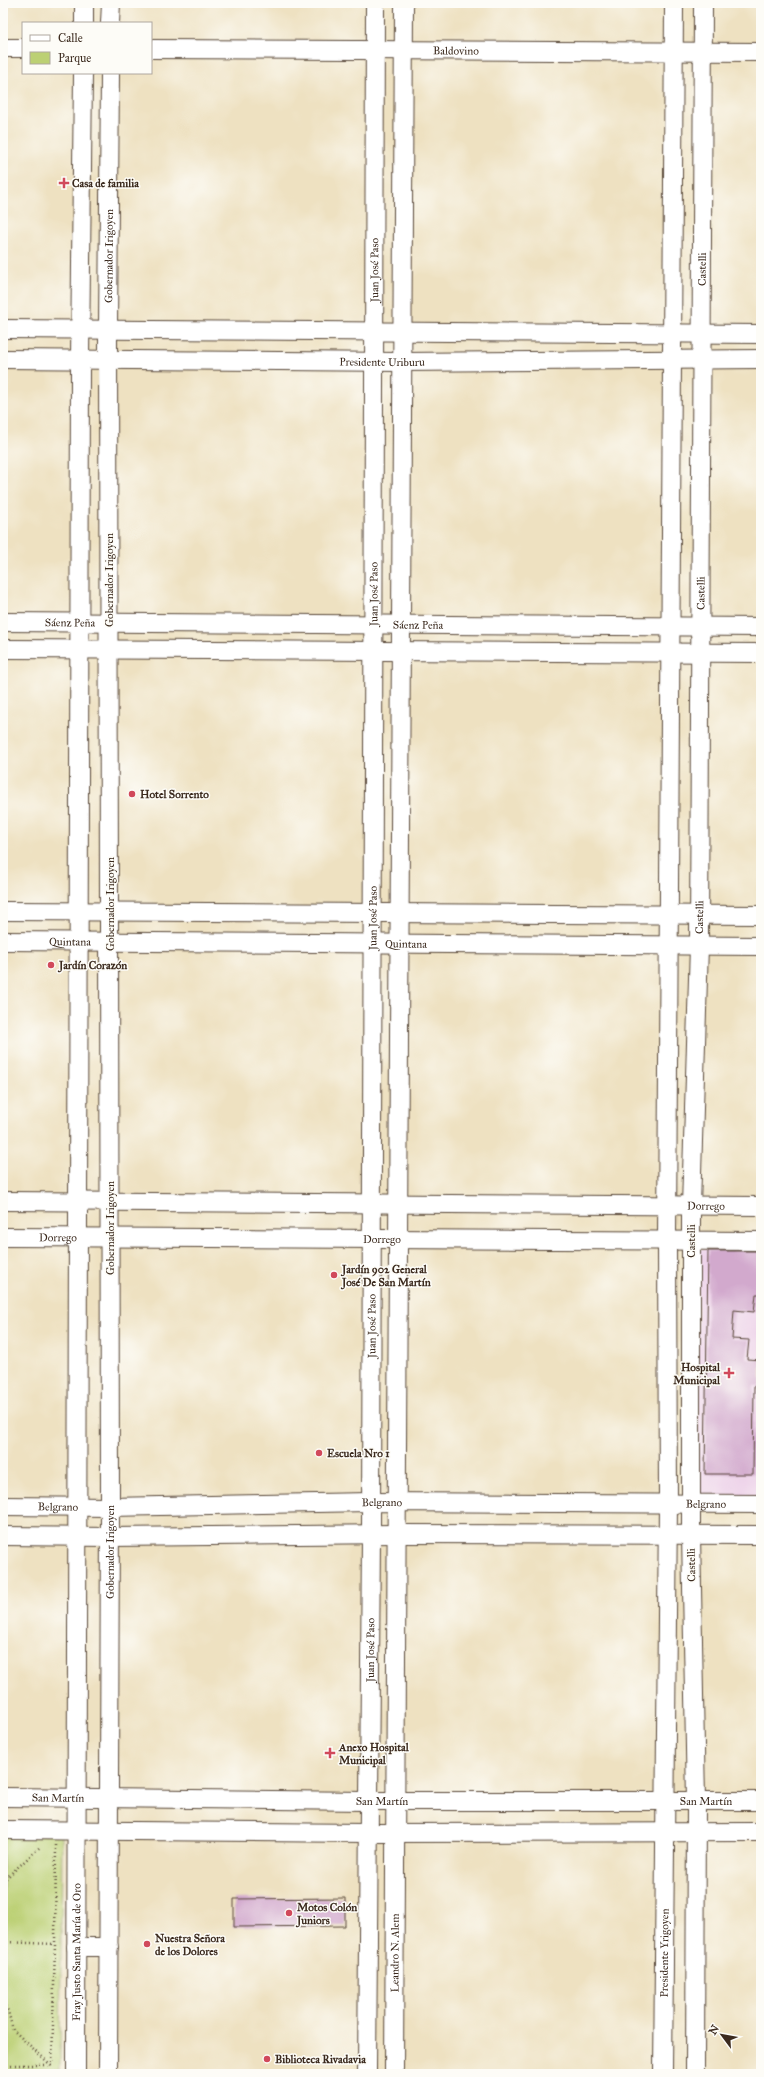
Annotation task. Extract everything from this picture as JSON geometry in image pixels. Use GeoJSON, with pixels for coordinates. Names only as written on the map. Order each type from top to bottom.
{"type":"FeatureCollection","features":[{"type":"Feature","properties":{"kind":"street"},"geometry":{"type":"LineString","coordinates":[[84,3],[84,22]]}},
{"type":"Feature","properties":{"kind":"street"},"geometry":{"type":"LineString","coordinates":[[110,3],[110,22]]}},
{"type":"Feature","properties":{"kind":"street","name":"Juan José Paso"},"geometry":{"type":"LineString","coordinates":[[368,1833],[371,1534],[370,1240],[375,3]]}},
{"type":"Feature","properties":{"kind":"street"},"geometry":{"type":"LineString","coordinates":[[395,1832],[395,1534],[400,944],[404,3]]}},
{"type":"Feature","properties":{"kind":"street"},"geometry":{"type":"LineString","coordinates":[[664,1832],[668,1502],[667,1241],[674,3]]}},
{"type":"Feature","properties":{"kind":"street","name":"Castelli"},"geometry":{"type":"LineString","coordinates":[[696,1832],[691,1534],[691,1206],[699,946],[700,359],[702,335],[703,3]]}},
{"type":"Feature","properties":{"kind":"street"},"geometry":{"type":"LineString","coordinates":[[3,48],[22,48]]}},
{"type":"Feature","properties":{"kind":"street","name":"Baldovino"},"geometry":{"type":"LineString","coordinates":[[152,49],[761,52]]}},
{"type":"Feature","properties":{"kind":"street"},"geometry":{"type":"LineString","coordinates":[[77,1830],[80,359],[83,74]]}},
{"type":"Feature","properties":{"kind":"street","name":"Gobernador Irigoyen"},"geometry":{"type":"LineString","coordinates":[[109,1831],[110,650],[108,330],[110,74]]}},
{"type":"Feature","properties":{"kind":"street"},"geometry":{"type":"LineString","coordinates":[[3,329],[702,335],[761,334]]}},
{"type":"Feature","properties":{"kind":"street","name":"Presidente Uriburu"},"geometry":{"type":"LineString","coordinates":[[3,359],[374,362],[761,359]]}},
{"type":"Feature","properties":{"kind":"street","name":"Sáenz Peña"},"geometry":{"type":"LineString","coordinates":[[3,622],[761,627]]}},
{"type":"Feature","properties":{"kind":"street"},"geometry":{"type":"LineString","coordinates":[[3,649],[761,653]]}},
{"type":"Feature","properties":{"kind":"street"},"geometry":{"type":"LineString","coordinates":[[3,910],[761,915]]}},
{"type":"Feature","properties":{"kind":"street","name":"Quintana"},"geometry":{"type":"LineString","coordinates":[[3,941],[761,946]]}},
{"type":"Feature","properties":{"kind":"street","name":"Dorrego"},"geometry":{"type":"LineString","coordinates":[[3,1201],[761,1206]]}},
{"type":"Feature","properties":{"kind":"street","name":"Dorrego"},"geometry":{"type":"LineString","coordinates":[[3,1237],[761,1241]]}},
{"type":"Feature","properties":{"kind":"street","name":"Belgrano"},"geometry":{"type":"LineString","coordinates":[[3,1506],[110,1507],[370,1502],[691,1502],[761,1504]]}},
{"type":"Feature","properties":{"kind":"street"},"geometry":{"type":"LineString","coordinates":[[3,1536],[110,1537],[371,1534],[667,1536],[691,1534],[761,1535]]}},
{"type":"Feature","properties":{"kind":"street","name":"San Martín"},"geometry":{"type":"LineString","coordinates":[[3,1797],[368,1801],[761,1801]]}},
{"type":"Feature","properties":{"kind":"street"},"geometry":{"type":"LineString","coordinates":[[3,1830],[368,1833],[761,1832]]}},
{"type":"Feature","properties":{"kind":"street","name":"Fray Justo Santa María de Oro"},"geometry":{"type":"LineString","coordinates":[[76,2074],[77,1830]]}},
{"type":"Feature","properties":{"kind":"street"},"geometry":{"type":"LineString","coordinates":[[108,2074],[109,1831]]}},
{"type":"Feature","properties":{"kind":"street","name":"Leandro N. Alem"},"geometry":{"type":"LineString","coordinates":[[394,2074],[395,1832]]}},
{"type":"Feature","properties":{"kind":"street","name":"Presidente Yrigoyen"},"geometry":{"type":"LineString","coordinates":[[663,2074],[664,1832]]}},
{"type":"Feature","properties":{"kind":"street"},"geometry":{"type":"LineString","coordinates":[[694,2074],[696,1832]]}},
{"type":"Feature","properties":{"kind":"street"},"geometry":{"type":"LineString","coordinates":[[367,2074],[368,1833]]}},
{"type":"Feature","properties":{"kind":"street"},"geometry":{"type":"LineString","coordinates":[[76,1947],[109,1947]]}},
{"type":"Feature","properties":{"kind":"path"},"geometry":{"type":"LineString","coordinates":[[52,2065],[56,1944],[56,1838]]}},
{"type":"Feature","properties":{"kind":"path"},"geometry":{"type":"LineString","coordinates":[[3,1881],[45,1844]]}},
{"type":"Feature","properties":{"kind":"path"},"geometry":{"type":"LineString","coordinates":[[3,1942],[56,1944]]}},
{"type":"Feature","properties":{"kind":"path"},"geometry":{"type":"LineString","coordinates":[[3,2003],[8,2011],[12,2030],[52,2065]]}},
{"type":"Feature","properties":{"kind":"path"},"geometry":{"type":"LineString","coordinates":[[3,2065],[52,2065]]}},
{"type":"Feature","properties":{"kind":"shaded area","name":"Hospital Municipal"},"geometry":{"type":"Polygon","coordinates":[[[698,1249],[761,1249],[761,1498],[697,1497],[698,1249]]]}},
{"type":"Feature","properties":{"kind":"green space"},"geometry":{"type":"Polygon","coordinates":[[[3,1834],[62,1834],[60,2073],[3,2072],[3,1834]]]}},
{"type":"Feature","properties":{"kind":"building","name":"Hospital Municipal"},"geometry":{"type":"Polygon","coordinates":[[[708,1251],[761,1251],[761,1294],[756,1294],[754,1312],[734,1310],[732,1339],[749,1340],[747,1359],[761,1360],[761,1386],[754,1386],[753,1474],[705,1474],[708,1251]]]}},
{"type":"Feature","properties":{"kind":"building","name":"Motos Colón Juniors"},"geometry":{"type":"Polygon","coordinates":[[[345,1898],[345,1926],[234,1927],[234,1899],[345,1898]]]}},
{"type":"Feature","properties":{"kind":"place","name":"Casa de familia"},"geometry":{"type":"Point","coordinates":[64,183]}},
{"type":"Feature","properties":{"kind":"place","name":"Hotel Sorrento"},"geometry":{"type":"Point","coordinates":[132,794]}},
{"type":"Feature","properties":{"kind":"place","name":"Jardín Corazón"},"geometry":{"type":"Point","coordinates":[51,965]}},
{"type":"Feature","properties":{"kind":"place","name":"Jardín 902 General José De San Martín"},"geometry":{"type":"Point","coordinates":[334,1275]}},
{"type":"Feature","properties":{"kind":"place","name":"Hospital Municipal"},"geometry":{"type":"Point","coordinates":[729,1373]}},
{"type":"Feature","properties":{"kind":"place","name":"Escuela Nro 1"},"geometry":{"type":"Point","coordinates":[319,1453]}},
{"type":"Feature","properties":{"kind":"place","name":"Anexo Hospital Municipal"},"geometry":{"type":"Point","coordinates":[330,1753]}},
{"type":"Feature","properties":{"kind":"place","name":"Motos Colón Juniors"},"geometry":{"type":"Point","coordinates":[289,1913]}},
{"type":"Feature","properties":{"kind":"place","name":"Nuestra Señora de los Dolores"},"geometry":{"type":"Point","coordinates":[147,1944]}},
{"type":"Feature","properties":{"kind":"place","name":"Biblioteca Rivadavia"},"geometry":{"type":"Point","coordinates":[267,2059]}}]}
